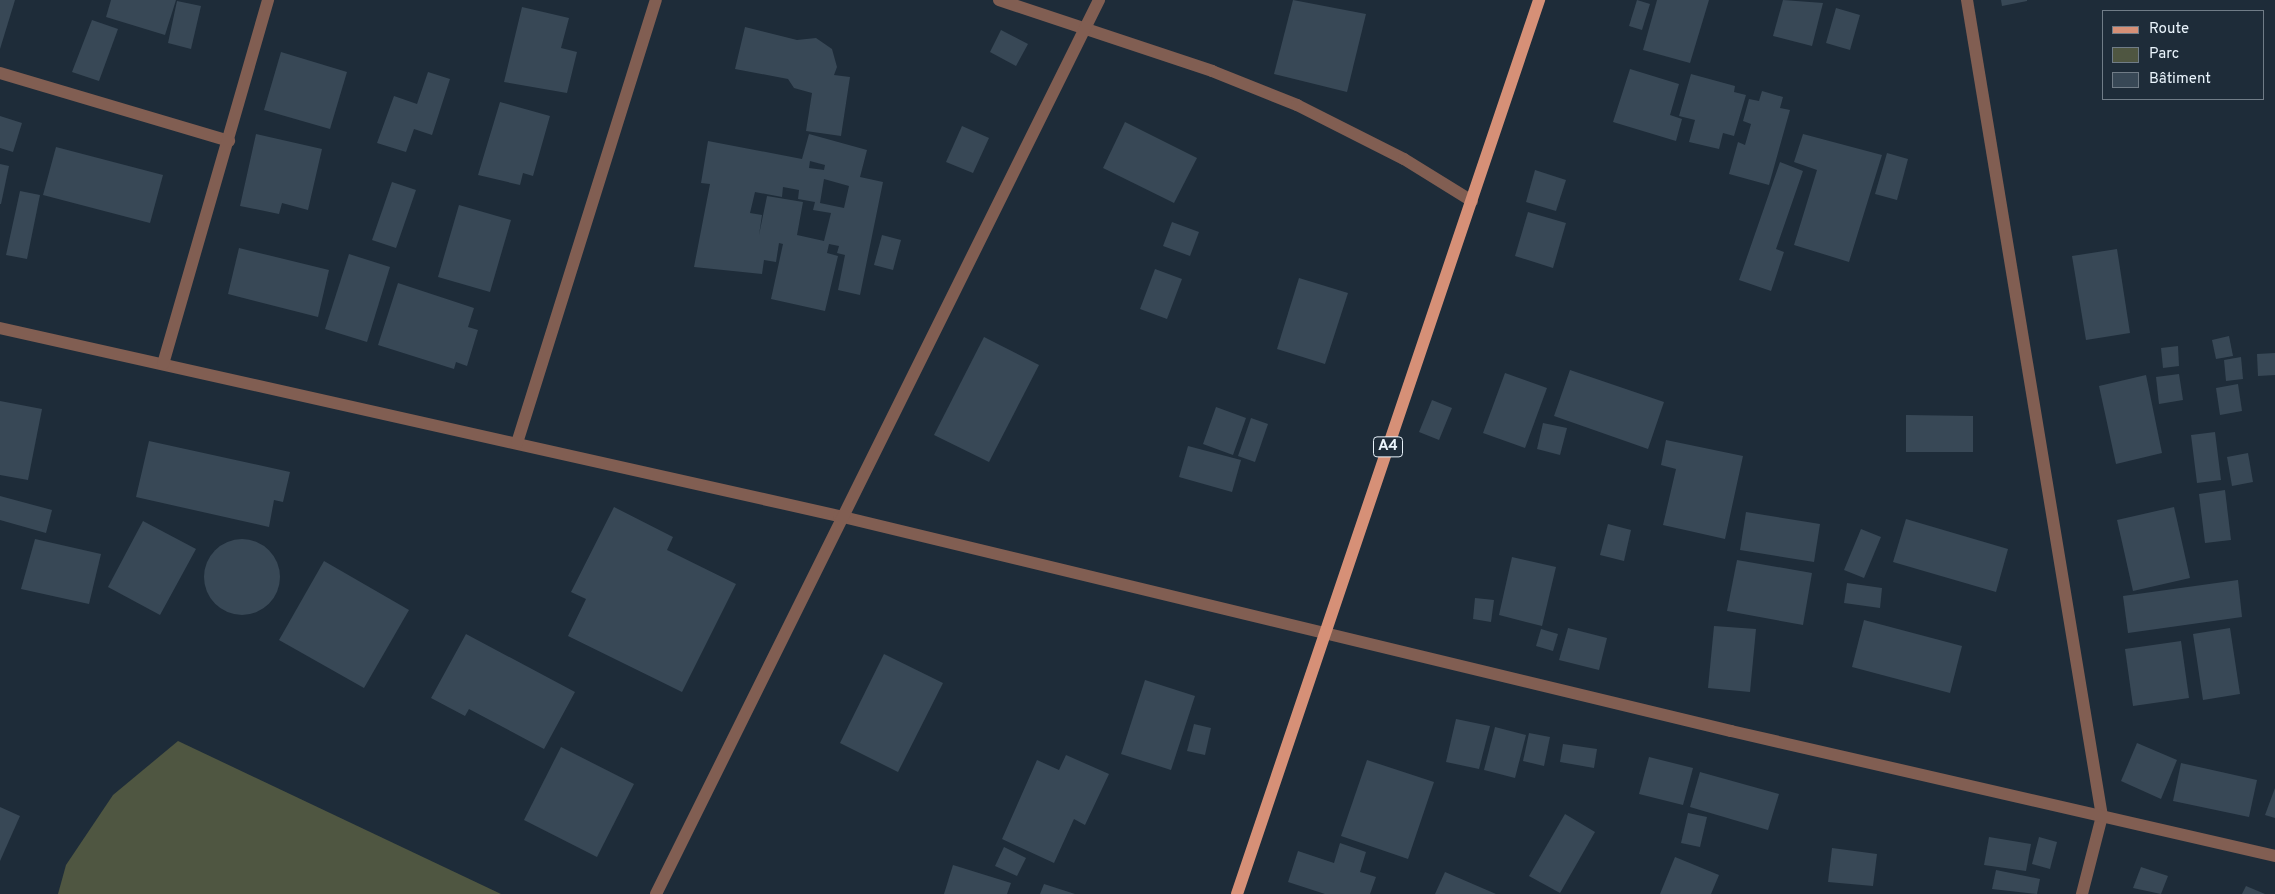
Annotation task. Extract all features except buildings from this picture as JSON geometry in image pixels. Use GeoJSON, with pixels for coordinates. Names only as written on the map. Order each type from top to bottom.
{"type":"FeatureCollection","features":[{"type":"Feature","properties":{"kind":"main road","name":"A4"},"geometry":{"type":"LineString","coordinates":[[1237,894],[1539,0]]}},
{"type":"Feature","properties":{"kind":"street"},"geometry":{"type":"LineString","coordinates":[[163,364],[229,141],[268,0]]}},
{"type":"Feature","properties":{"kind":"street"},"geometry":{"type":"LineString","coordinates":[[517,443],[656,0]]}},
{"type":"Feature","properties":{"kind":"street"},"geometry":{"type":"LineString","coordinates":[[999,0],[1086,29],[1297,105],[1404,159],[1472,201]]}},
{"type":"Feature","properties":{"kind":"street"},"geometry":{"type":"LineString","coordinates":[[656,894],[839,516],[1099,0]]}},
{"type":"Feature","properties":{"kind":"street"},"geometry":{"type":"LineString","coordinates":[[1967,0],[2102,816],[2082,894]]}},
{"type":"Feature","properties":{"kind":"street"},"geometry":{"type":"LineString","coordinates":[[0,73],[229,141]]}},
{"type":"Feature","properties":{"kind":"street"},"geometry":{"type":"LineString","coordinates":[[0,328],[839,516],[1325,635],[2275,856]]}},
{"type":"Feature","properties":{"kind":"green space"},"geometry":{"type":"Polygon","coordinates":[[[178,741],[501,894],[58,894],[66,865],[113,795],[178,741]]]}}]}
